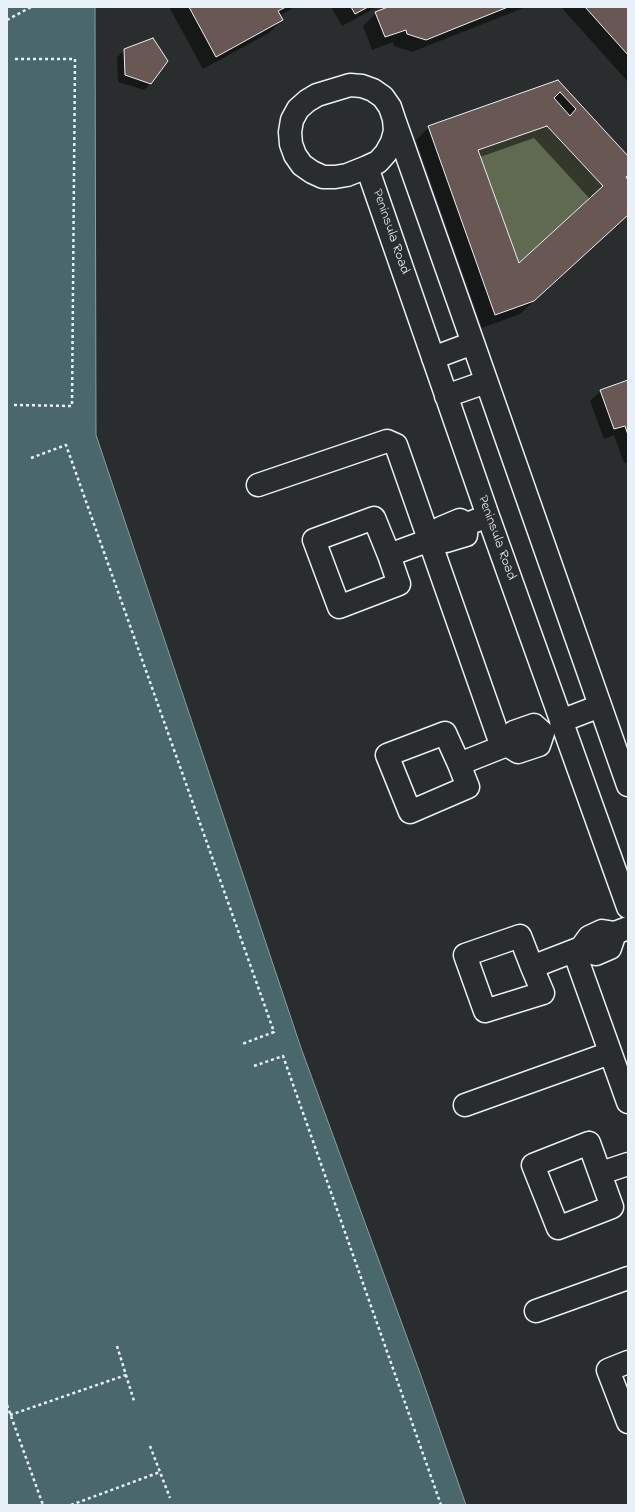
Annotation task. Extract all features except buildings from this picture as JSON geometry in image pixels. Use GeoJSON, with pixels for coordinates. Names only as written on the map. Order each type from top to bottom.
{"type":"FeatureCollection","features":[{"type":"Feature","properties":{"kind":"street"},"geometry":{"type":"LineString","coordinates":[[394,119],[395,131],[392,142],[386,153],[378,162],[367,168],[335,177],[323,176],[312,172],[302,165],[295,155],[291,144],[290,132],[292,120],[298,109],[307,101],[338,88],[350,85],[362,86],[378,94],[390,107],[628,785]]}},
{"type":"Feature","properties":{"kind":"street","name":"Peninsula Road"},"geometry":{"type":"LineString","coordinates":[[367,168],[488,516],[556,726],[628,907]]}},
{"type":"Feature","properties":{"kind":"street"},"geometry":{"type":"LineString","coordinates":[[433,358],[473,343]]}},
{"type":"Feature","properties":{"kind":"street"},"geometry":{"type":"LineString","coordinates":[[446,396],[486,382]]}},
{"type":"Feature","properties":{"kind":"street"},"geometry":{"type":"LineString","coordinates":[[258,484],[387,441],[396,445],[433,538],[505,746]]}},
{"type":"Feature","properties":{"kind":"street"},"geometry":{"type":"LineString","coordinates":[[389,554],[433,538],[441,528],[460,520],[467,524],[488,516]]}},
{"type":"Feature","properties":{"kind":"street"},"geometry":{"type":"LineString","coordinates":[[459,764],[505,746],[514,732],[534,725],[556,726],[600,706]]}},
{"type":"Feature","properties":{"kind":"street"},"geometry":{"type":"LineString","coordinates":[[532,967],[578,950],[589,937],[602,931],[621,931]]}},
{"type":"Feature","properties":{"kind":"street"},"geometry":{"type":"LineString","coordinates":[[578,950],[610,1053],[628,1102]]}},
{"type":"Feature","properties":{"kind":"street"},"geometry":{"type":"LineString","coordinates":[[465,1106],[610,1053]]}},
{"type":"Feature","properties":{"kind":"street"},"geometry":{"type":"LineString","coordinates":[[601,1173],[628,1164]]}},
{"type":"Feature","properties":{"kind":"street"},"geometry":{"type":"LineString","coordinates":[[536,1311],[628,1278]]}},
{"type":"Feature","properties":{"kind":"street"},"geometry":{"type":"LineString","coordinates":[[628,1362],[608,1370],[628,1422]]}},
{"type":"Feature","properties":{"kind":"path"},"geometry":{"type":"LineString","coordinates":[[7,20],[31,7]]}},
{"type":"Feature","properties":{"kind":"path"},"geometry":{"type":"LineString","coordinates":[[14,59],[75,59],[72,406],[14,405]]}},
{"type":"Feature","properties":{"kind":"path"},"geometry":{"type":"LineString","coordinates":[[31,458],[66,445],[274,1032],[242,1044]]}},
{"type":"Feature","properties":{"kind":"path"},"geometry":{"type":"LineString","coordinates":[[254,1066],[283,1056],[441,1505]]}},
{"type":"Feature","properties":{"kind":"path"},"geometry":{"type":"LineString","coordinates":[[117,1346],[134,1401]]}},
{"type":"Feature","properties":{"kind":"path"},"geometry":{"type":"LineString","coordinates":[[10,1415],[126,1375]]}},
{"type":"Feature","properties":{"kind":"path"},"geometry":{"type":"LineString","coordinates":[[7,1405],[43,1505]]}},
{"type":"Feature","properties":{"kind":"path"},"geometry":{"type":"LineString","coordinates":[[150,1446],[170,1498]]}},
{"type":"Feature","properties":{"kind":"path"},"geometry":{"type":"LineString","coordinates":[[71,1505],[160,1472]]}},
{"type":"Feature","properties":{"kind":"green space"},"geometry":{"type":"Polygon","coordinates":[[[547,126],[603,186],[519,263],[478,150],[547,126]]]}},
{"type":"Feature","properties":{"kind":"water"},"geometry":{"type":"Polygon","coordinates":[[[7,7],[95,7],[96,435],[301,1048],[420,1373],[466,1505],[7,1505],[7,7]]]}}]}
